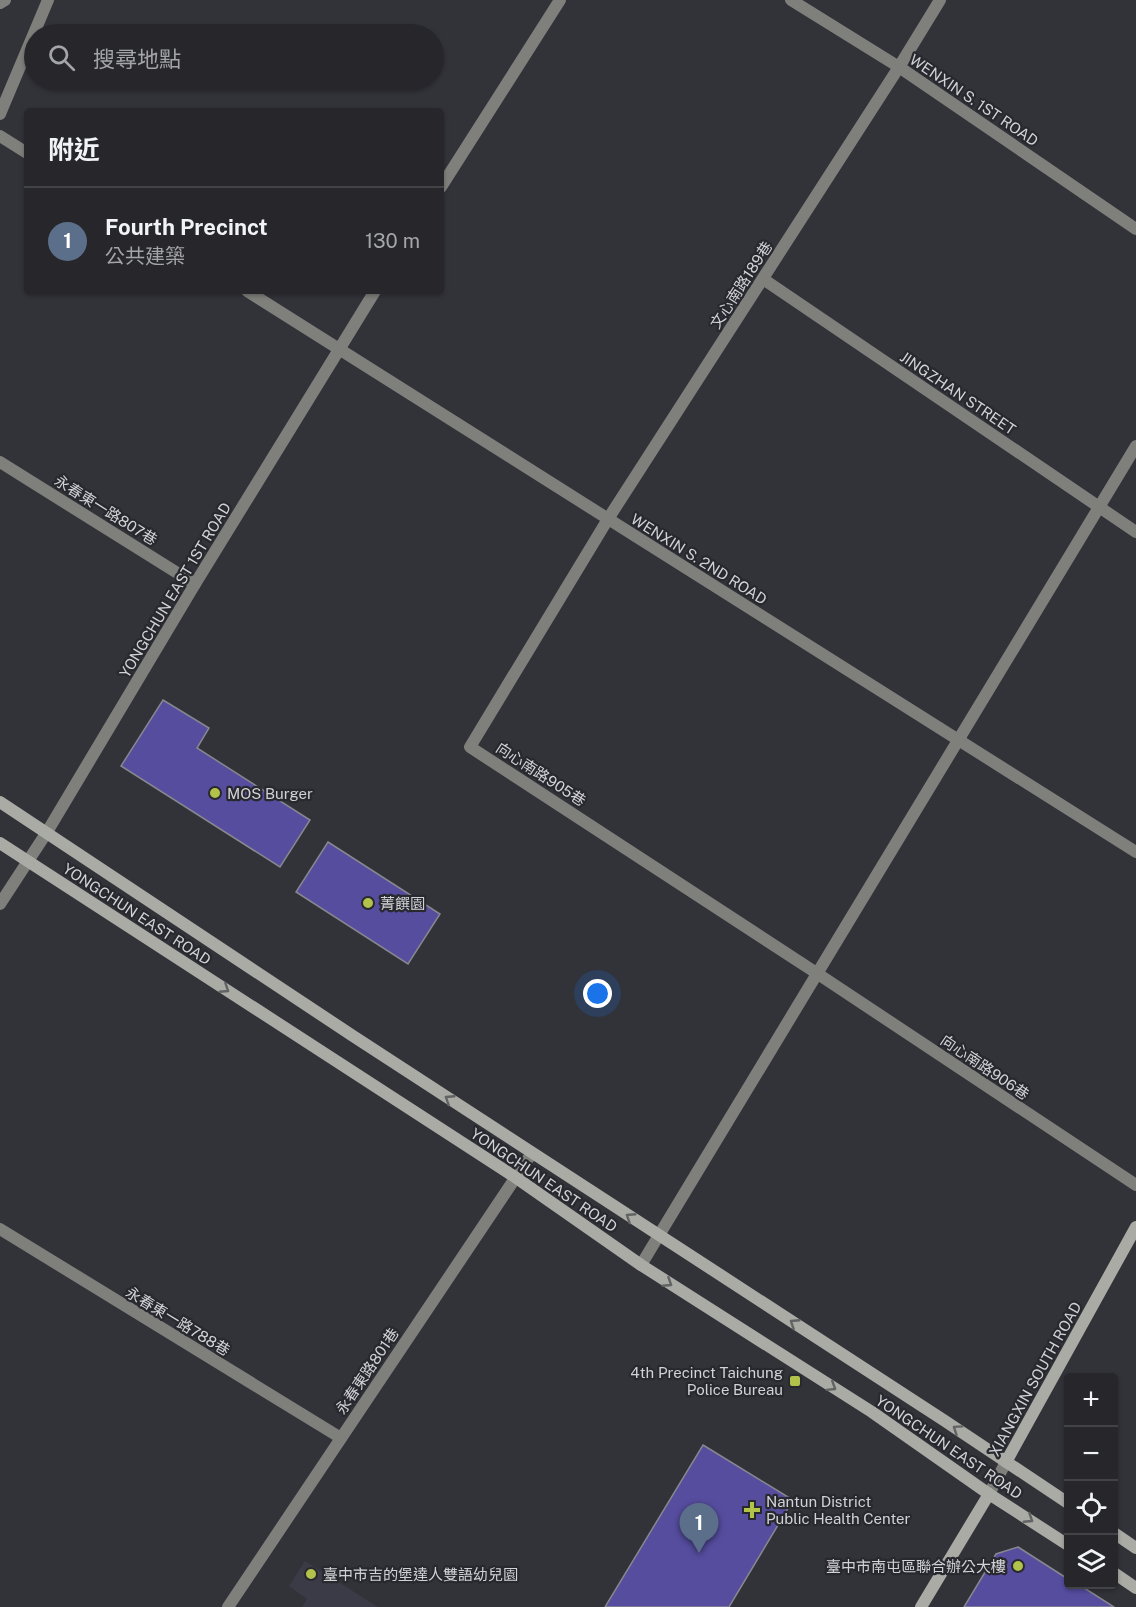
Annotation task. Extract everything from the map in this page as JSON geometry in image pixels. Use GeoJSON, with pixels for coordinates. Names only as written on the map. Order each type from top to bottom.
{"type":"FeatureCollection","features":[{"type":"Feature","properties":{"kind":"street"},"geometry":{"type":"LineString","coordinates":[[0,3],[5,0]]}},
{"type":"Feature","properties":{"kind":"street"},"geometry":{"type":"LineString","coordinates":[[38,24],[48,0]]}},
{"type":"Feature","properties":{"kind":"street"},"geometry":{"type":"LineString","coordinates":[[444,182],[560,0]]}},
{"type":"Feature","properties":{"kind":"street","name":"WENXIN S. 1ST ROAD"},"geometry":{"type":"LineString","coordinates":[[791,0],[899,67],[1136,229]]}},
{"type":"Feature","properties":{"kind":"street","name":"文心南路189巷"},"geometry":{"type":"LineString","coordinates":[[608,519],[940,0]]}},
{"type":"Feature","properties":{"kind":"street"},"geometry":{"type":"LineString","coordinates":[[0,114],[24,57]]}},
{"type":"Feature","properties":{"kind":"street"},"geometry":{"type":"LineString","coordinates":[[0,135],[24,151]]}},
{"type":"Feature","properties":{"kind":"street","name":"JINGZHAN STREET"},"geometry":{"type":"LineString","coordinates":[[763,279],[1136,532]]}},
{"type":"Feature","properties":{"kind":"street","name":"WENXIN S. 2ND ROAD"},"geometry":{"type":"LineString","coordinates":[[252,294],[1136,852]]}},
{"type":"Feature","properties":{"kind":"street","name":"YONGCHUN EAST 1ST ROAD"},"geometry":{"type":"LineString","coordinates":[[0,904],[47,832],[195,584],[373,294]]}},
{"type":"Feature","properties":{"kind":"street"},"geometry":{"type":"LineString","coordinates":[[641,1265],[1136,446]]}},
{"type":"Feature","properties":{"kind":"street","name":"永春東一路807巷"},"geometry":{"type":"LineString","coordinates":[[0,462],[195,584]]}},
{"type":"Feature","properties":{"kind":"street","name":"向心南路905巷"},"geometry":{"type":"LineString","coordinates":[[608,519],[470,747],[818,974]]}},
{"type":"Feature","properties":{"kind":"street","name":"YONGCHUN EAST ROAD"},"geometry":{"type":"LineString","coordinates":[[0,802],[1064,1500]]}},
{"type":"Feature","properties":{"kind":"street","name":"YONGCHUN EAST ROAD"},"geometry":{"type":"LineString","coordinates":[[0,843],[515,1177],[641,1265],[872,1412],[989,1494],[1064,1542]]}},
{"type":"Feature","properties":{"kind":"street","name":"向心南路906巷"},"geometry":{"type":"LineString","coordinates":[[818,974],[1136,1185]]}},
{"type":"Feature","properties":{"kind":"street","name":"永春東路801巷"},"geometry":{"type":"LineString","coordinates":[[228,1607],[532,1153]]}},
{"type":"Feature","properties":{"kind":"street","name":"XIANGXIN SOUTH ROAD"},"geometry":{"type":"LineString","coordinates":[[921,1607],[989,1494],[1136,1227]]}},
{"type":"Feature","properties":{"kind":"street","name":"永春東一路788巷"},"geometry":{"type":"LineString","coordinates":[[0,1229],[341,1438]]}},
{"type":"Feature","properties":{"kind":"street"},"geometry":{"type":"LineString","coordinates":[[1116,1535],[1136,1548]]}},
{"type":"Feature","properties":{"kind":"street"},"geometry":{"type":"LineString","coordinates":[[1118,1577],[1136,1588]]}},
{"type":"Feature","properties":{"kind":"shaded area","name":"臺中市吉的堡達人雙語幼兒園"},"geometry":{"type":"Polygon","coordinates":[[[305,1561],[378,1607],[302,1607],[307,1599],[289,1586],[305,1561]]]}},
{"type":"Feature","properties":{"kind":"building","name":"MOS Burger"},"geometry":{"type":"Polygon","coordinates":[[[163,700],[209,728],[197,748],[310,820],[280,867],[121,766],[163,700]]]}},
{"type":"Feature","properties":{"kind":"building","name":"菁饌園"},"geometry":{"type":"Polygon","coordinates":[[[328,842],[440,914],[408,964],[296,892],[328,842]]]}},
{"type":"Feature","properties":{"kind":"building"},"geometry":{"type":"Polygon","coordinates":[[[703,1445],[793,1500],[729,1607],[605,1607],[703,1445]]]}},
{"type":"Feature","properties":{"kind":"building","name":"臺中市南屯區聯合辦公大樓"},"geometry":{"type":"Polygon","coordinates":[[[1018,1547],[1064,1576],[1064,1589],[1086,1589],[1114,1607],[964,1607],[996,1554],[1018,1547]]]}},
{"type":"Feature","properties":{"kind":"place","name":"MOS Burger"},"geometry":{"type":"Point","coordinates":[215,793]}},
{"type":"Feature","properties":{"kind":"place","name":"菁饌園"},"geometry":{"type":"Point","coordinates":[368,903]}},
{"type":"Feature","properties":{"kind":"place","name":"4th Precinct Taichung Police Bureau"},"geometry":{"type":"Point","coordinates":[795,1381]}},
{"type":"Feature","properties":{"kind":"place","name":"Nantun District Public Health Center"},"geometry":{"type":"Point","coordinates":[752,1510]}},
{"type":"Feature","properties":{"kind":"place","name":"Fourth Precinct"},"geometry":{"type":"Point","coordinates":[699,1553]}},
{"type":"Feature","properties":{"kind":"place","name":"臺中市南屯區聯合辦公大樓"},"geometry":{"type":"Point","coordinates":[1018,1566]}},
{"type":"Feature","properties":{"kind":"place","name":"臺中市吉的堡達人雙語幼兒園"},"geometry":{"type":"Point","coordinates":[311,1574]}}]}
